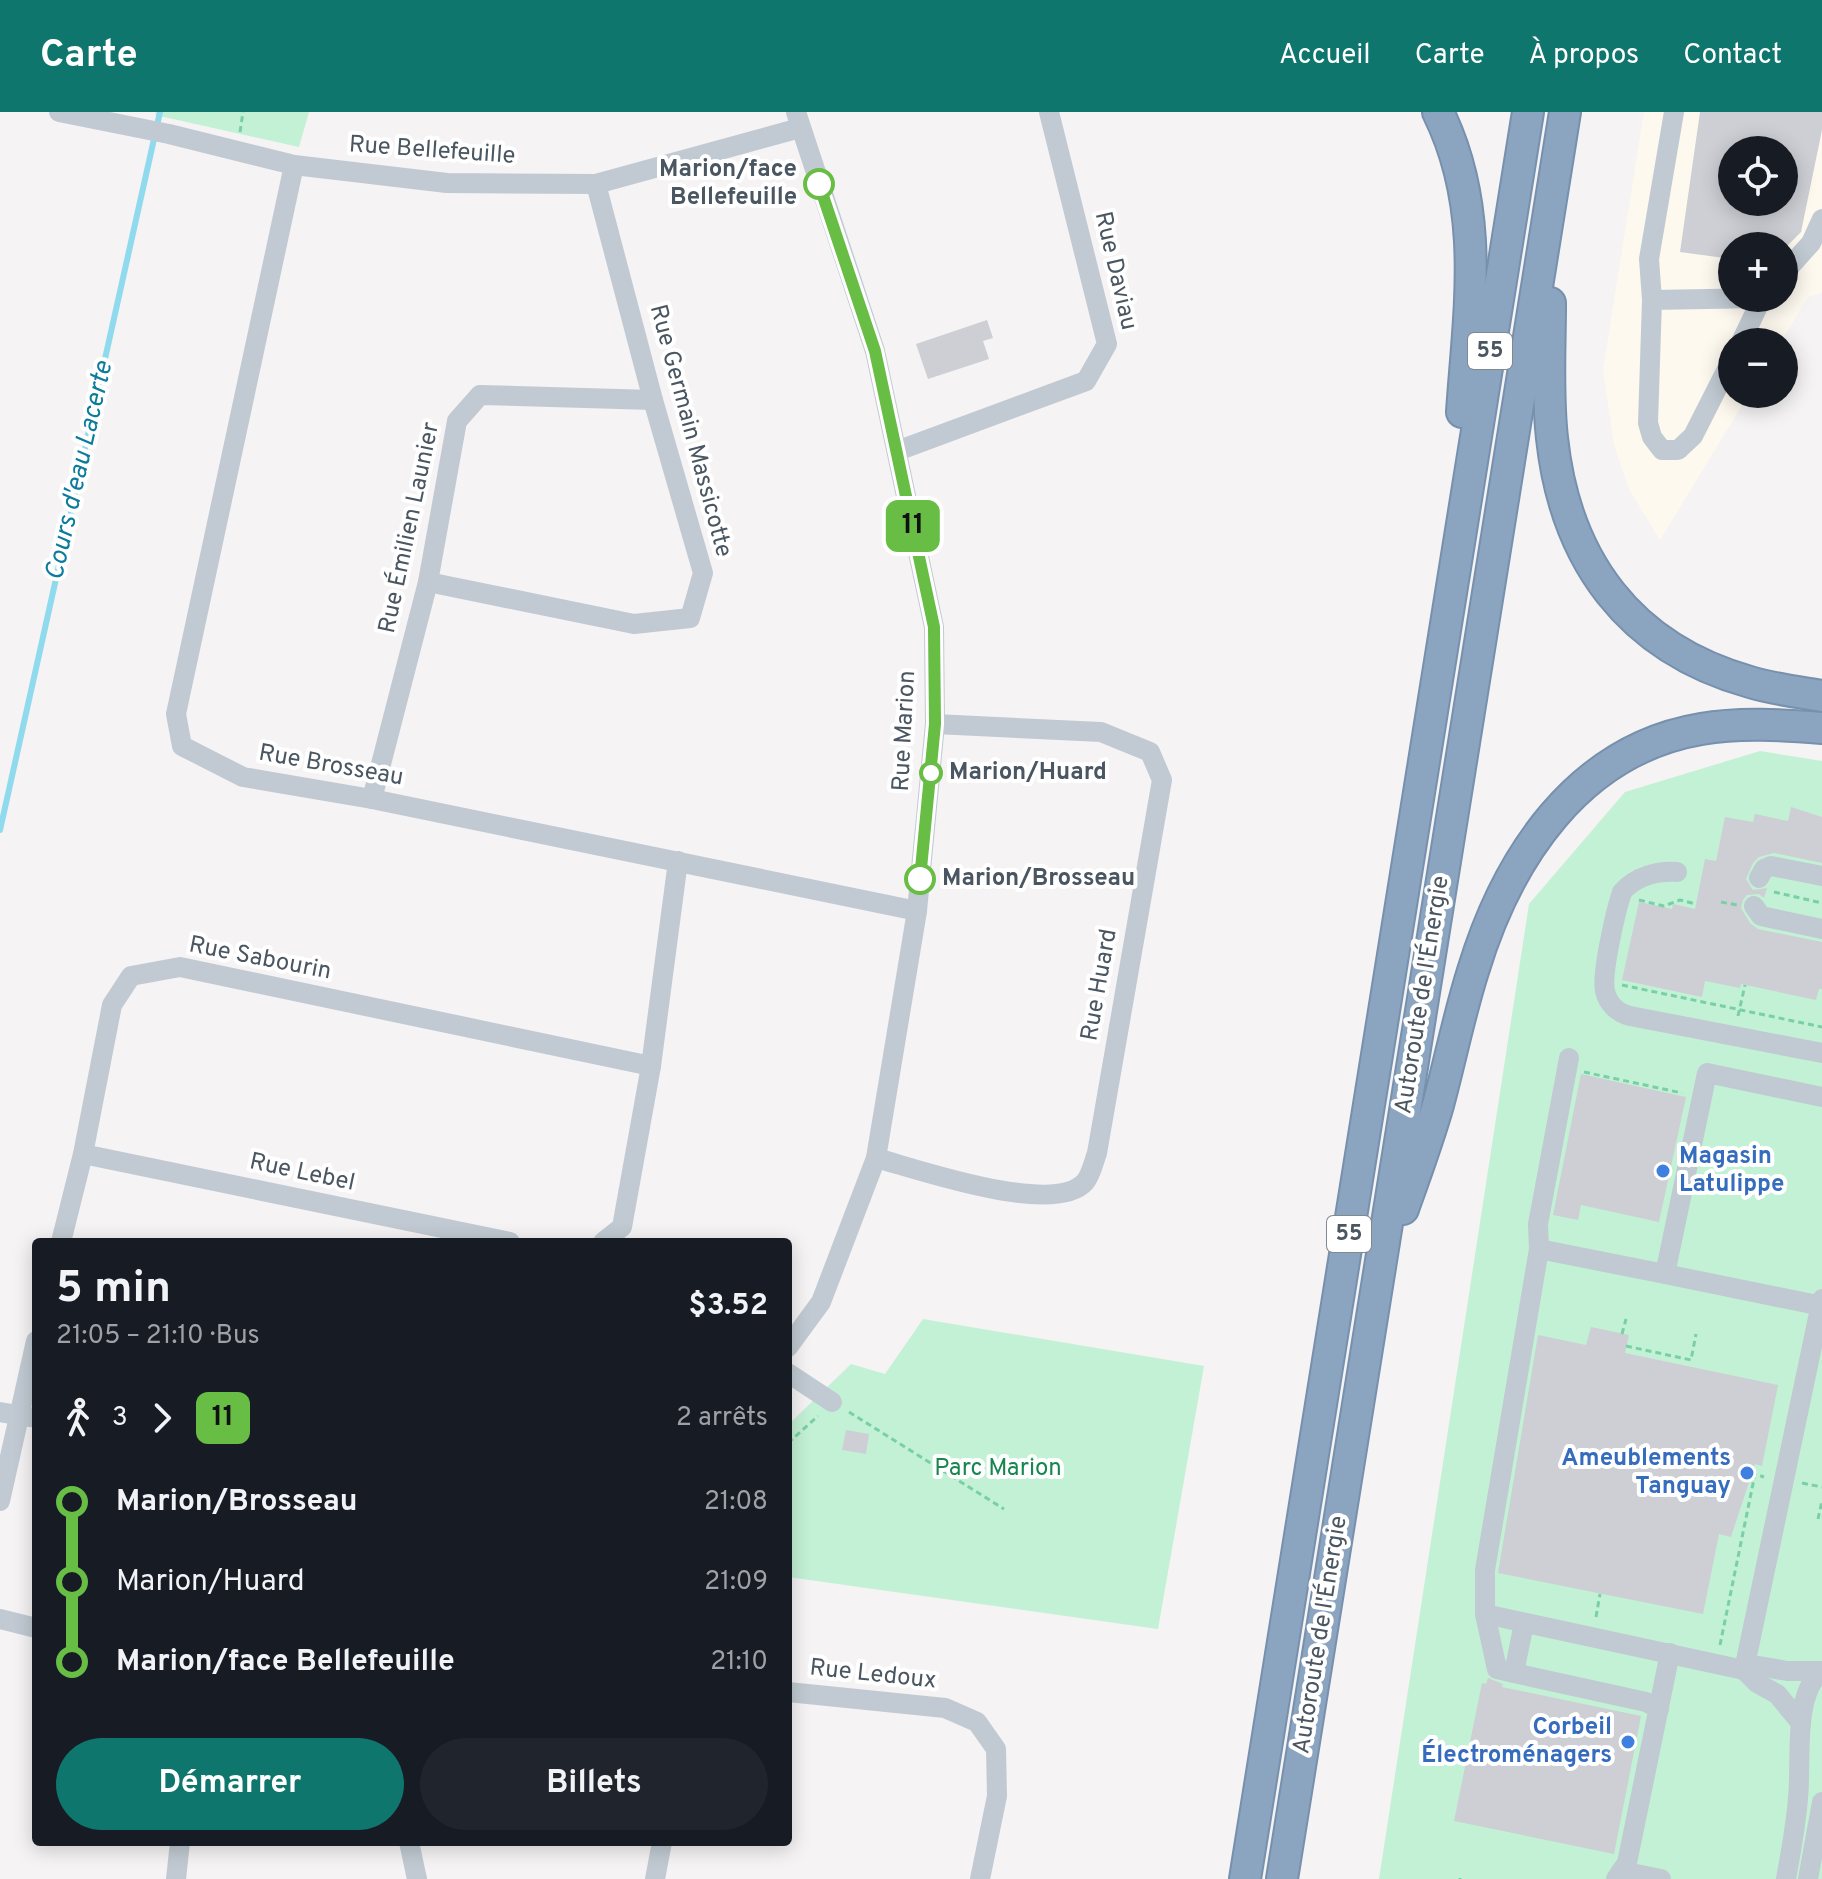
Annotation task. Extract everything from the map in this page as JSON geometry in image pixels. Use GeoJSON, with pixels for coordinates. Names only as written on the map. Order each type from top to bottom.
{"type":"FeatureCollection","features":[{"type":"Feature","properties":{"kind":"highway"},"geometry":{"type":"LineString","coordinates":[[1438,112],[1454,148],[1464,182],[1471,239],[1451,590]]}},
{"type":"Feature","properties":{"kind":"highway","name":"Autoroute de l'Énergie"},"geometry":{"type":"LineString","coordinates":[[1245,1879],[1528,112]]}},
{"type":"Feature","properties":{"kind":"highway","name":"Autoroute de l'Énergie"},"geometry":{"type":"LineString","coordinates":[[1282,1879],[1565,112]]}},
{"type":"Feature","properties":{"kind":"highway"},"geometry":{"type":"LineString","coordinates":[[1550,209],[1551,433],[1564,505],[1596,576],[1623,609],[1674,650],[1707,667],[1748,682],[1822,696]]}},
{"type":"Feature","properties":{"kind":"highway"},"geometry":{"type":"LineString","coordinates":[[1375,1290],[1437,1108],[1484,939],[1509,880],[1538,833],[1565,802],[1597,773],[1655,741],[1682,732],[1727,725],[1822,728]]}},
{"type":"Feature","properties":{"kind":"street","name":"Rue Bellefeuille"},"geometry":{"type":"LineString","coordinates":[[59,112],[169,134],[294,165],[447,183],[596,184],[798,120]]}},
{"type":"Feature","properties":{"kind":"street","name":"Rue Daviau"},"geometry":{"type":"LineString","coordinates":[[897,451],[1086,381],[1107,344],[1049,112]]}},
{"type":"Feature","properties":{"kind":"street"},"geometry":{"type":"LineString","coordinates":[[1674,112],[1649,259],[1652,300],[1648,423],[1652,437],[1662,450],[1678,450],[1693,436],[1718,387]]}},
{"type":"Feature","properties":{"kind":"street","name":"Rue Marion"},"geometry":{"type":"LineString","coordinates":[[792,1342],[821,1302],[876,1158],[917,911],[935,724],[934,627],[875,351],[798,120]]}},
{"type":"Feature","properties":{"kind":"street","name":"Rue Brosseau"},"geometry":{"type":"LineString","coordinates":[[294,165],[176,714],[182,746],[243,777],[372,799],[917,911]]}},
{"type":"Feature","properties":{"kind":"street","name":"Rue Germain Massicotte"},"geometry":{"type":"LineString","coordinates":[[428,582],[634,624],[690,618],[703,573],[596,184]]}},
{"type":"Feature","properties":{"kind":"street"},"geometry":{"type":"LineString","coordinates":[[1798,257],[1811,243],[1821,224]]}},
{"type":"Feature","properties":{"kind":"street"},"geometry":{"type":"LineString","coordinates":[[1652,300],[1718,299]]}},
{"type":"Feature","properties":{"kind":"street","name":"Rue Émilien Launier"},"geometry":{"type":"LineString","coordinates":[[372,799],[428,582],[457,421],[480,395],[653,400]]}},
{"type":"Feature","properties":{"kind":"street","name":"Rue Huard"},"geometry":{"type":"LineString","coordinates":[[876,1158],[1009,1193],[1061,1196],[1085,1182],[1097,1153],[1162,780],[1150,752],[1101,732],[935,724]]}},
{"type":"Feature","properties":{"kind":"street"},"geometry":{"type":"LineString","coordinates":[[608,1238],[622,1227],[651,1066],[678,861]]}},
{"type":"Feature","properties":{"kind":"street"},"geometry":{"type":"LineString","coordinates":[[1822,876],[1771,866],[1764,869],[1756,895],[1761,916],[1822,929]]}},
{"type":"Feature","properties":{"kind":"street"},"geometry":{"type":"LineString","coordinates":[[1677,872],[1644,877],[1622,892],[1604,978],[1611,1005],[1630,1016],[1822,1053]]}},
{"type":"Feature","properties":{"kind":"street","name":"Rue Sabourin"},"geometry":{"type":"LineString","coordinates":[[62,1238],[83,1154],[112,1005],[131,976],[180,967],[651,1066]]}},
{"type":"Feature","properties":{"kind":"street"},"geometry":{"type":"LineString","coordinates":[[1575,1064],[1538,1224],[1539,1249],[1485,1570],[1485,1614],[1497,1669],[1646,1702],[1659,1709]]}},
{"type":"Feature","properties":{"kind":"street"},"geometry":{"type":"LineString","coordinates":[[1665,1274],[1707,1073],[1822,1097]]}},
{"type":"Feature","properties":{"kind":"street","name":"Rue Lebel"},"geometry":{"type":"LineString","coordinates":[[83,1154],[491,1238]]}},
{"type":"Feature","properties":{"kind":"street"},"geometry":{"type":"LineString","coordinates":[[1539,1249],[1821,1303],[1744,1670]]}},
{"type":"Feature","properties":{"kind":"street"},"geometry":{"type":"LineString","coordinates":[[0,1501],[32,1357]]}},
{"type":"Feature","properties":{"kind":"street"},"geometry":{"type":"LineString","coordinates":[[792,1376],[832,1402]]}},
{"type":"Feature","properties":{"kind":"street"},"geometry":{"type":"LineString","coordinates":[[1485,1614],[1744,1670],[1759,1666],[1787,1671],[1822,1671]]}},
{"type":"Feature","properties":{"kind":"street"},"geometry":{"type":"LineString","coordinates":[[0,1619],[32,1627]]}},
{"type":"Feature","properties":{"kind":"street"},"geometry":{"type":"LineString","coordinates":[[1514,1673],[1524,1623]]}},
{"type":"Feature","properties":{"kind":"street"},"geometry":{"type":"LineString","coordinates":[[1618,1875],[1627,1863],[1670,1653]]}},
{"type":"Feature","properties":{"kind":"street"},"geometry":{"type":"LineString","coordinates":[[1744,1670],[1757,1683],[1777,1694],[1801,1723]]}},
{"type":"Feature","properties":{"kind":"street"},"geometry":{"type":"LineString","coordinates":[[1786,1879],[1799,1794],[1801,1723],[1809,1687],[1822,1671]]}},
{"type":"Feature","properties":{"kind":"street","name":"Rue Ledoux"},"geometry":{"type":"LineString","coordinates":[[792,1692],[945,1708],[977,1722],[996,1749],[997,1796],[980,1879]]}},
{"type":"Feature","properties":{"kind":"street"},"geometry":{"type":"LineString","coordinates":[[1808,1879],[1822,1802]]}},
{"type":"Feature","properties":{"kind":"street"},"geometry":{"type":"LineString","coordinates":[[176,1879],[180,1846]]}},
{"type":"Feature","properties":{"kind":"street"},"geometry":{"type":"LineString","coordinates":[[410,1846],[417,1879]]}},
{"type":"Feature","properties":{"kind":"street"},"geometry":{"type":"LineString","coordinates":[[655,1879],[661,1846]]}},
{"type":"Feature","properties":{"kind":"street"},"geometry":{"type":"LineString","coordinates":[[1618,1875],[1661,1879]]}},
{"type":"Feature","properties":{"kind":"path"},"geometry":{"type":"LineString","coordinates":[[1721,902],[1756,895],[1822,903]]}},
{"type":"Feature","properties":{"kind":"path"},"geometry":{"type":"LineString","coordinates":[[1637,900],[1664,906],[1680,900],[1696,904]]}},
{"type":"Feature","properties":{"kind":"path"},"geometry":{"type":"LineString","coordinates":[[1616,983],[1822,1027]]}},
{"type":"Feature","properties":{"kind":"path"},"geometry":{"type":"LineString","coordinates":[[1740,1009],[1745,985]]}},
{"type":"Feature","properties":{"kind":"path"},"geometry":{"type":"LineString","coordinates":[[1575,1064],[1691,1095]]}},
{"type":"Feature","properties":{"kind":"path"},"geometry":{"type":"LineString","coordinates":[[1622,1334],[1626,1319]]}},
{"type":"Feature","properties":{"kind":"path"},"geometry":{"type":"LineString","coordinates":[[1626,1346],[1691,1360],[1696,1334]]}},
{"type":"Feature","properties":{"kind":"path"},"geometry":{"type":"LineString","coordinates":[[792,1439],[832,1402],[1004,1509]]}},
{"type":"Feature","properties":{"kind":"path"},"geometry":{"type":"LineString","coordinates":[[1719,1651],[1753,1474],[1771,1479]]}},
{"type":"Feature","properties":{"kind":"path"},"geometry":{"type":"LineString","coordinates":[[1793,1481],[1822,1487]]}},
{"type":"Feature","properties":{"kind":"path"},"geometry":{"type":"LineString","coordinates":[[1818,1519],[1822,1501]]}},
{"type":"Feature","properties":{"kind":"path"},"geometry":{"type":"LineString","coordinates":[[1597,1610],[1600,1594]]}},
{"type":"Feature","properties":{"kind":"shaded area"},"geometry":{"type":"Polygon","coordinates":[[[1644,112],[1822,112],[1822,293],[1808,297],[1789,328],[1718,328],[1718,408],[1740,408],[1660,540],[1629,489],[1614,445],[1603,370],[1644,112]]]}},
{"type":"Feature","properties":{"kind":"green space"},"geometry":{"type":"Polygon","coordinates":[[[156,112],[309,112],[299,147],[155,115],[156,112]]]}},
{"type":"Feature","properties":{"kind":"green space"},"geometry":{"type":"Polygon","coordinates":[[[1760,751],[1822,761],[1822,1879],[1379,1879],[1529,904],[1625,792],[1760,751]]]}},
{"type":"Feature","properties":{"kind":"green space","name":"Parc Marion"},"geometry":{"type":"Polygon","coordinates":[[[923,1319],[1204,1366],[1158,1629],[792,1578],[792,1421],[851,1364],[885,1374],[923,1319]]]}},
{"type":"Feature","properties":{"kind":"building"},"geometry":{"type":"Polygon","coordinates":[[[1700,112],[1822,112],[1822,130],[1801,232],[1798,235],[1798,232],[1718,232],[1718,257],[1680,252],[1700,112]]]}},
{"type":"Feature","properties":{"kind":"building"},"geometry":{"type":"Polygon","coordinates":[[[987,320],[993,338],[983,341],[989,359],[928,379],[916,344],[987,320]]]}},
{"type":"Feature","properties":{"kind":"building"},"geometry":{"type":"Polygon","coordinates":[[[1791,807],[1822,817],[1822,863],[1774,853],[1759,857],[1746,879],[1753,890],[1767,888],[1764,898],[1759,894],[1747,895],[1741,908],[1750,923],[1758,929],[1822,942],[1822,989],[1819,989],[1816,1000],[1741,984],[1740,988],[1705,981],[1702,997],[1622,980],[1639,902],[1672,909],[1673,904],[1695,909],[1705,859],[1716,861],[1725,817],[1753,822],[1755,814],[1788,821],[1791,807]]]}},
{"type":"Feature","properties":{"kind":"building"},"geometry":{"type":"Polygon","coordinates":[[[1581,1074],[1686,1097],[1659,1222],[1581,1205],[1578,1220],[1553,1215],[1581,1074]]]}},
{"type":"Feature","properties":{"kind":"building"},"geometry":{"type":"Polygon","coordinates":[[[1591,1327],[1629,1335],[1625,1353],[1778,1385],[1762,1466],[1755,1464],[1731,1537],[1719,1534],[1703,1614],[1498,1573],[1538,1335],[1586,1345],[1591,1327]]]}},
{"type":"Feature","properties":{"kind":"building"},"geometry":{"type":"Polygon","coordinates":[[[846,1430],[869,1434],[866,1454],[842,1450],[846,1430]]]}},
{"type":"Feature","properties":{"kind":"building"},"geometry":{"type":"Polygon","coordinates":[[[1488,1678],[1503,1684],[1502,1687],[1641,1716],[1614,1854],[1454,1821],[1482,1683],[1486,1684],[1488,1678]]]}},
{"type":"Feature","properties":{"kind":"waterway","name":"Cours d'eau Lacerte"},"geometry":{"type":"LineString","coordinates":[[0,830],[160,112]]}},
{"type":"Feature","properties":{"kind":"bus line","name":"11"},"geometry":{"type":"LineString","coordinates":[[819,184],[875,351],[934,627],[935,724],[920,879]]}},
{"type":"Feature","properties":{"kind":"place","name":"Marion/face Bellefeuille"},"geometry":{"type":"Point","coordinates":[819,184]}},
{"type":"Feature","properties":{"kind":"place","name":"Marion/Huard"},"geometry":{"type":"Point","coordinates":[931,773]}},
{"type":"Feature","properties":{"kind":"place","name":"Marion/Brosseau"},"geometry":{"type":"Point","coordinates":[920,879]}},
{"type":"Feature","properties":{"kind":"place","name":"Magasin Latulippe"},"geometry":{"type":"Point","coordinates":[1663,1171]}},
{"type":"Feature","properties":{"kind":"place","name":"Ameublements Tanguay"},"geometry":{"type":"Point","coordinates":[1747,1473]}},
{"type":"Feature","properties":{"kind":"place","name":"Corbeil Électroménagers"},"geometry":{"type":"Point","coordinates":[1628,1742]}}]}
